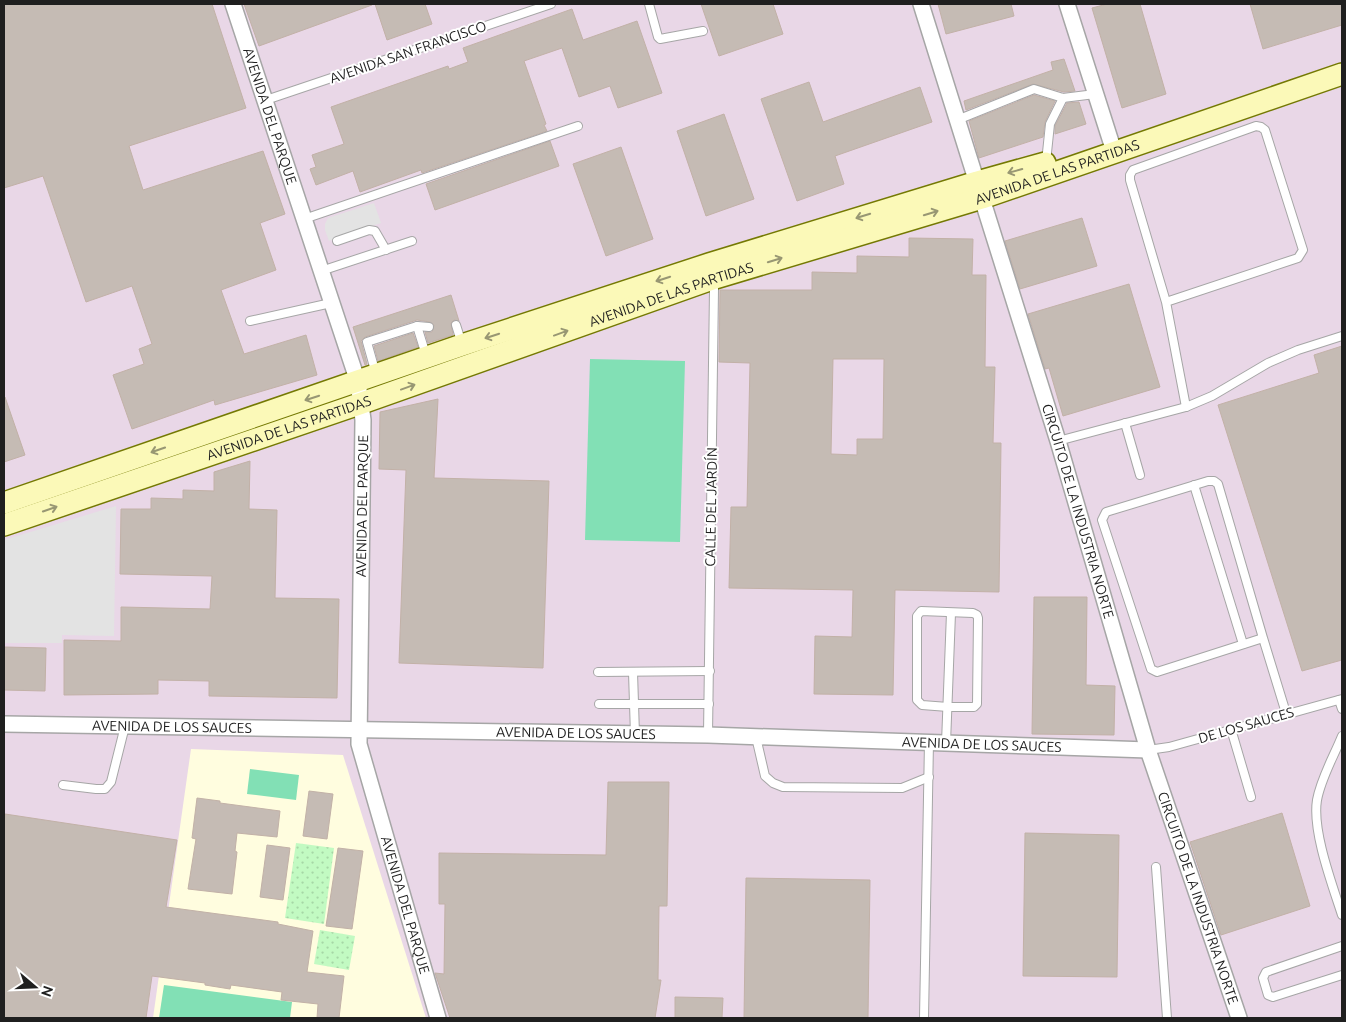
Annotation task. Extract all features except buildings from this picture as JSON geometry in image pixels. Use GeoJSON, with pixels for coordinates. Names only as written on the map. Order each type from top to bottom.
{"type":"FeatureCollection","features":[{"type":"Feature","properties":{"kind":"main road","name":"AVENIDA DE LAS PARTIDAS"},"geometry":{"type":"LineString","coordinates":[[4,503],[255,416],[709,264],[979,190],[1046,162],[1111,142],[1342,59]]}},
{"type":"Feature","properties":{"kind":"main road","name":"AVENIDA DE LAS PARTIDAS"},"geometry":{"type":"LineString","coordinates":[[4,525],[362,403],[712,279],[979,190],[1342,74]]}},
{"type":"Feature","properties":{"kind":"street","name":"AVENIDA DEL PARQUE"},"geometry":{"type":"LineString","coordinates":[[234,4],[331,303],[367,379],[362,403],[359,744],[438,1018]]}},
{"type":"Feature","properties":{"kind":"street","name":"CIRCUITO DE LA INDUSTRIA NORTE"},"geometry":{"type":"LineString","coordinates":[[921,4],[1058,441],[1148,750],[1239,1018]]}},
{"type":"Feature","properties":{"kind":"street"},"geometry":{"type":"LineString","coordinates":[[1067,4],[1111,142]]}},
{"type":"Feature","properties":{"kind":"street","name":"AVENIDA DE LOS SAUCES"},"geometry":{"type":"LineString","coordinates":[[4,724],[708,735],[1148,750]]}},
{"type":"Feature","properties":{"kind":"lane","name":"AVENIDA SAN FRANCISCO"},"geometry":{"type":"LineString","coordinates":[[266,100],[551,4]]}},
{"type":"Feature","properties":{"kind":"lane"},"geometry":{"type":"LineString","coordinates":[[648,4],[660,39],[703,31]]}},
{"type":"Feature","properties":{"kind":"lane"},"geometry":{"type":"LineString","coordinates":[[957,120],[1034,89],[1063,98],[1095,94]]}},
{"type":"Feature","properties":{"kind":"lane"},"geometry":{"type":"LineString","coordinates":[[1046,162],[1050,124],[1063,98]]}},
{"type":"Feature","properties":{"kind":"lane"},"geometry":{"type":"LineString","coordinates":[[304,219],[578,126]]}},
{"type":"Feature","properties":{"kind":"lane"},"geometry":{"type":"LineString","coordinates":[[1166,302],[1298,258],[1302,254],[1303,250],[1265,130],[1261,127],[1256,126],[1133,170],[1130,175],[1166,302],[1186,408]]}},
{"type":"Feature","properties":{"kind":"lane"},"geometry":{"type":"LineString","coordinates":[[337,242],[369,230],[375,231],[386,250]]}},
{"type":"Feature","properties":{"kind":"lane"},"geometry":{"type":"LineString","coordinates":[[321,271],[412,241]]}},
{"type":"Feature","properties":{"kind":"lane","name":"CALLE DEL JARDÍN"},"geometry":{"type":"LineString","coordinates":[[708,735],[714,289],[712,279]]}},
{"type":"Feature","properties":{"kind":"lane"},"geometry":{"type":"LineString","coordinates":[[250,321],[331,303]]}},
{"type":"Feature","properties":{"kind":"lane"},"geometry":{"type":"LineString","coordinates":[[456,325],[462,346]]}},
{"type":"Feature","properties":{"kind":"lane"},"geometry":{"type":"LineString","coordinates":[[417,326],[428,358]]}},
{"type":"Feature","properties":{"kind":"lane"},"geometry":{"type":"LineString","coordinates":[[367,379],[367,342],[417,326],[429,327]]}},
{"type":"Feature","properties":{"kind":"lane"},"geometry":{"type":"LineString","coordinates":[[1058,441],[1186,408],[1212,396],[1268,363],[1298,350],[1342,336]]}},
{"type":"Feature","properties":{"kind":"lane"},"geometry":{"type":"LineString","coordinates":[[1125,423],[1140,475]]}},
{"type":"Feature","properties":{"kind":"lane"},"geometry":{"type":"LineString","coordinates":[[1263,638],[1157,672],[1151,669],[1102,520],[1106,512],[1208,481],[1214,481],[1218,484],[1286,713]]}},
{"type":"Feature","properties":{"kind":"lane"},"geometry":{"type":"LineString","coordinates":[[1194,485],[1243,644]]}},
{"type":"Feature","properties":{"kind":"lane"},"geometry":{"type":"LineString","coordinates":[[921,611],[973,613],[978,618],[977,704],[971,708],[948,707],[922,705],[917,700],[918,616],[921,611]]}},
{"type":"Feature","properties":{"kind":"lane"},"geometry":{"type":"LineString","coordinates":[[946,743],[950,612]]}},
{"type":"Feature","properties":{"kind":"lane"},"geometry":{"type":"LineString","coordinates":[[598,672],[710,671]]}},
{"type":"Feature","properties":{"kind":"lane"},"geometry":{"type":"LineString","coordinates":[[633,672],[635,735]]}},
{"type":"Feature","properties":{"kind":"lane"},"geometry":{"type":"LineString","coordinates":[[1341,699],[1342,710]]}},
{"type":"Feature","properties":{"kind":"lane","name":"DE LOS SAUCES"},"geometry":{"type":"LineString","coordinates":[[1148,750],[1231,730],[1341,699]]}},
{"type":"Feature","properties":{"kind":"lane"},"geometry":{"type":"LineString","coordinates":[[598,704],[709,704]]}},
{"type":"Feature","properties":{"kind":"lane"},"geometry":{"type":"LineString","coordinates":[[63,785],[105,789],[111,782],[126,726]]}},
{"type":"Feature","properties":{"kind":"lane"},"geometry":{"type":"LineString","coordinates":[[1231,730],[1251,797]]}},
{"type":"Feature","properties":{"kind":"lane"},"geometry":{"type":"LineString","coordinates":[[1342,736],[1320,787],[1316,810],[1318,832],[1342,915]]}},
{"type":"Feature","properties":{"kind":"lane"},"geometry":{"type":"LineString","coordinates":[[756,738],[764,776],[773,783],[783,787],[902,788],[928,777]]}},
{"type":"Feature","properties":{"kind":"lane"},"geometry":{"type":"LineString","coordinates":[[924,1018],[929,742]]}},
{"type":"Feature","properties":{"kind":"lane"},"geometry":{"type":"LineString","coordinates":[[1156,867],[1167,1018]]}},
{"type":"Feature","properties":{"kind":"lane"},"geometry":{"type":"LineString","coordinates":[[1342,946],[1266,972],[1262,978],[1268,995],[1273,997],[1342,975]]}},
{"type":"Feature","properties":{"kind":"shaded area"},"geometry":{"type":"Polygon","coordinates":[[[4,4],[1342,4],[1342,1018],[4,1018],[4,4]]]}},
{"type":"Feature","properties":{"kind":"shaded area"},"geometry":{"type":"Polygon","coordinates":[[[374,203],[381,223],[329,241],[325,230],[328,218],[374,203]]]}},
{"type":"Feature","properties":{"kind":"shaded area"},"geometry":{"type":"Polygon","coordinates":[[[116,506],[114,636],[62,635],[62,643],[4,643],[4,540],[116,506]]]}},
{"type":"Feature","properties":{"kind":"shaded area"},"geometry":{"type":"Polygon","coordinates":[[[191,749],[343,755],[426,1018],[153,1018],[191,749]]]}},
{"type":"Feature","properties":{"kind":"green space"},"geometry":{"type":"Polygon","coordinates":[[[590,359],[685,361],[680,542],[585,540],[590,359]]]}},
{"type":"Feature","properties":{"kind":"green space"},"geometry":{"type":"Polygon","coordinates":[[[250,769],[299,775],[296,800],[247,794],[250,769]]]}},
{"type":"Feature","properties":{"kind":"green space"},"geometry":{"type":"Polygon","coordinates":[[[296,843],[334,848],[324,924],[285,918],[296,843]]]}},
{"type":"Feature","properties":{"kind":"green space"},"geometry":{"type":"Polygon","coordinates":[[[320,930],[355,936],[349,970],[314,964],[320,930]]]}},
{"type":"Feature","properties":{"kind":"green space"},"geometry":{"type":"Polygon","coordinates":[[[164,985],[292,1002],[290,1018],[159,1018],[164,985]]]}}]}
